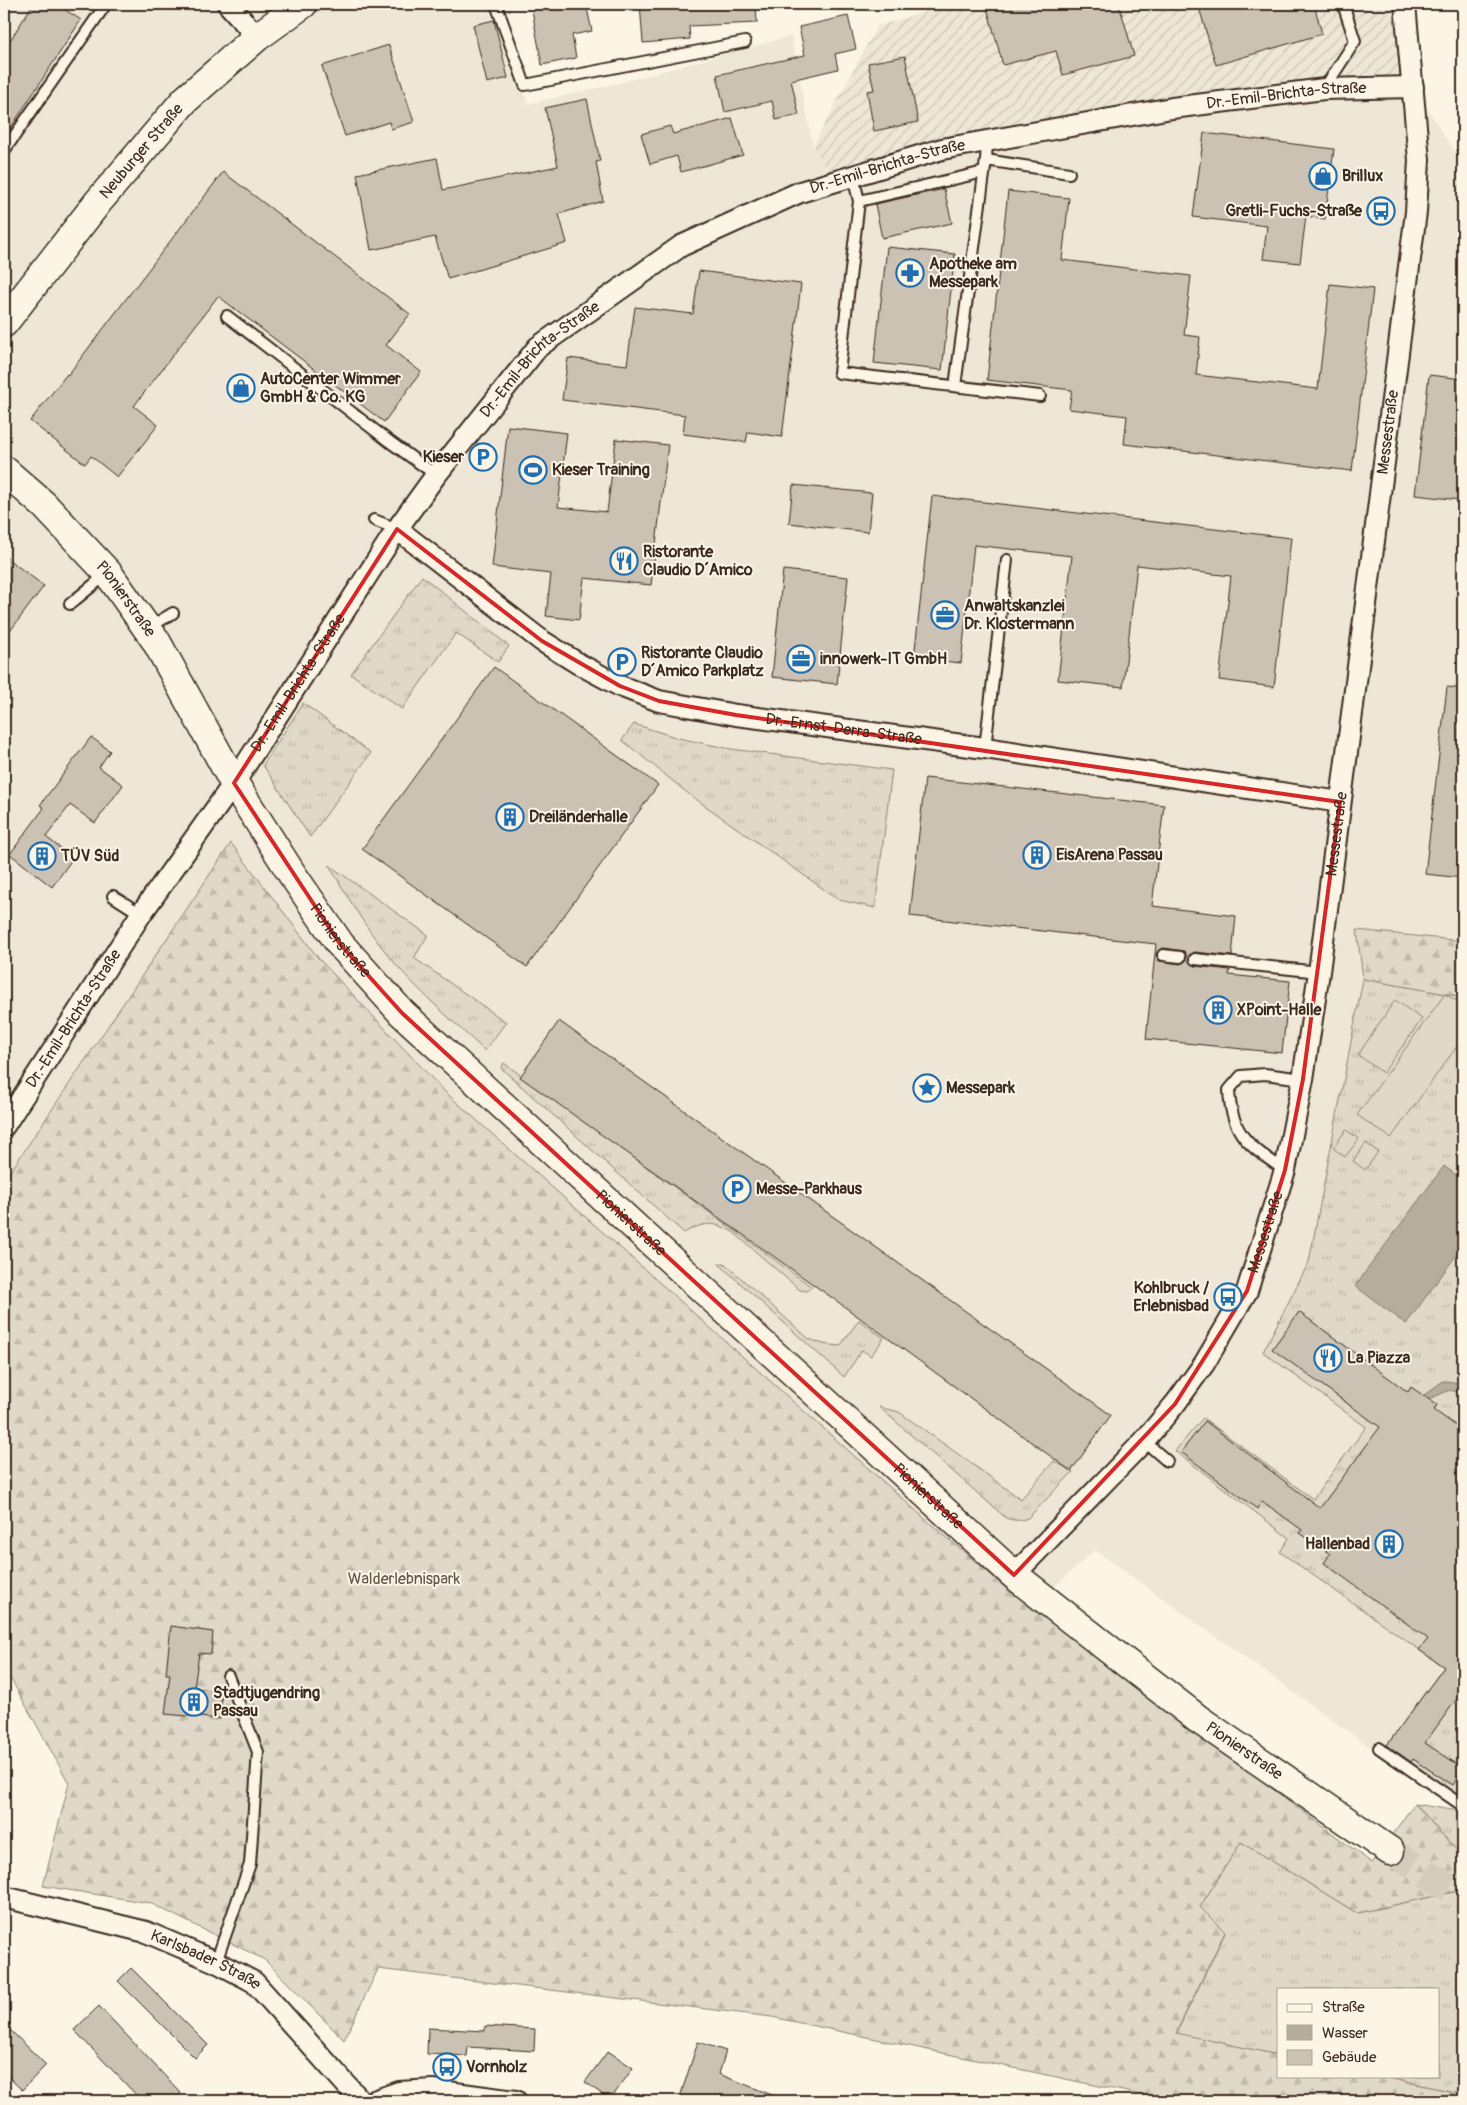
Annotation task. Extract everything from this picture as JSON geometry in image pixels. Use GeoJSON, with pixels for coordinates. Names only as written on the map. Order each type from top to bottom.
{"type":"FeatureCollection","features":[{"type":"Feature","properties":{"kind":"main road","name":"Neuburger Straße"},"geometry":{"type":"LineString","coordinates":[[4,323],[98,202],[185,100],[257,37],[303,4]]}},
{"type":"Feature","properties":{"kind":"main road","name":"Pionierstraße"},"geometry":{"type":"LineString","coordinates":[[4,470],[44,505],[108,572],[147,628],[234,783],[292,874],[340,944],[402,1013],[1014,1575],[1198,1719],[1390,1851]]}},
{"type":"Feature","properties":{"kind":"street"},"geometry":{"type":"LineString","coordinates":[[228,4],[257,37]]}},
{"type":"Feature","properties":{"kind":"street","name":"Messestraße"},"geometry":{"type":"LineString","coordinates":[[1014,1575],[1144,1441],[1175,1404],[1204,1364],[1247,1291],[1285,1170],[1303,1079],[1319,972],[1416,212],[1419,160],[1405,4]]}},
{"type":"Feature","properties":{"kind":"street","name":"Dr.-Emil-Brichta-Straße"},"geometry":{"type":"LineString","coordinates":[[4,1126],[9,1106],[140,914],[234,783],[398,529],[436,475],[538,347],[681,246],[800,192],[942,149],[986,150],[1172,108],[1324,89],[1413,87]]}},
{"type":"Feature","properties":{"kind":"street","name":"Dr.-Ernst-Derra-Straße"},"geometry":{"type":"LineString","coordinates":[[398,529],[542,641],[620,686],[659,701],[736,715],[986,748],[1340,802]]}},
{"type":"Feature","properties":{"kind":"street","name":"Karlsbader Straße"},"geometry":{"type":"LineString","coordinates":[[4,1897],[146,1932],[216,1962],[254,1982],[361,2101]]}},
{"type":"Feature","properties":{"kind":"street"},"geometry":{"type":"LineString","coordinates":[[374,2101],[399,2092],[433,2090],[516,2101]]}},
{"type":"Feature","properties":{"kind":"lane"},"geometry":{"type":"LineString","coordinates":[[4,151],[106,4]]}},
{"type":"Feature","properties":{"kind":"lane"},"geometry":{"type":"LineString","coordinates":[[496,4],[525,84],[745,42]]}},
{"type":"Feature","properties":{"kind":"lane"},"geometry":{"type":"LineString","coordinates":[[1324,89],[1355,41],[1344,4]]}},
{"type":"Feature","properties":{"kind":"lane"},"geometry":{"type":"LineString","coordinates":[[955,386],[986,150],[1069,173]]}},
{"type":"Feature","properties":{"kind":"lane"},"geometry":{"type":"LineString","coordinates":[[860,201],[984,172]]}},
{"type":"Feature","properties":{"kind":"lane"},"geometry":{"type":"LineString","coordinates":[[853,176],[860,201],[839,372],[1040,396]]}},
{"type":"Feature","properties":{"kind":"lane"},"geometry":{"type":"LineString","coordinates":[[227,316],[390,442],[436,475]]}},
{"type":"Feature","properties":{"kind":"lane"},"geometry":{"type":"LineString","coordinates":[[374,520],[398,529]]}},
{"type":"Feature","properties":{"kind":"lane"},"geometry":{"type":"LineString","coordinates":[[986,748],[1006,560]]}},
{"type":"Feature","properties":{"kind":"lane"},"geometry":{"type":"LineString","coordinates":[[70,604],[108,572]]}},
{"type":"Feature","properties":{"kind":"lane"},"geometry":{"type":"LineString","coordinates":[[147,628],[172,613]]}},
{"type":"Feature","properties":{"kind":"lane"},"geometry":{"type":"LineString","coordinates":[[113,896],[140,914]]}},
{"type":"Feature","properties":{"kind":"lane"},"geometry":{"type":"LineString","coordinates":[[1163,955],[1180,957]]}},
{"type":"Feature","properties":{"kind":"lane"},"geometry":{"type":"LineString","coordinates":[[1195,959],[1319,972]]}},
{"type":"Feature","properties":{"kind":"lane"},"geometry":{"type":"LineString","coordinates":[[1285,1170],[1260,1153],[1238,1132],[1230,1108],[1229,1090],[1242,1076],[1265,1074],[1303,1079]]}},
{"type":"Feature","properties":{"kind":"lane"},"geometry":{"type":"LineString","coordinates":[[1144,1441],[1167,1461]]}},
{"type":"Feature","properties":{"kind":"lane"},"geometry":{"type":"LineString","coordinates":[[216,1962],[250,1864],[258,1752],[228,1676]]}},
{"type":"Feature","properties":{"kind":"lane"},"geometry":{"type":"LineString","coordinates":[[1379,1748],[1463,1806]]}},
{"type":"Feature","properties":{"kind":"highlighted area"},"geometry":{"type":"Polygon","coordinates":[[[397,529],[542,641],[620,686],[659,701],[736,715],[1340,802],[1303,1079],[1285,1170],[1247,1291],[1175,1404],[1014,1575],[402,1013],[340,944],[234,783],[397,529]]]}},
{"type":"Feature","properties":{"kind":"shaded area"},"geometry":{"type":"Polygon","coordinates":[[[4,4],[493,4],[528,104],[619,83],[791,36],[813,146],[834,182],[1172,108],[1413,87],[1459,158],[1463,172],[1463,941],[1357,930],[1363,979],[1463,997],[1461,1812],[1095,1550],[1031,1608],[932,1525],[445,1092],[319,959],[231,843],[4,1180],[4,4]]]}},
{"type":"Feature","properties":{"kind":"shaded area"},"geometry":{"type":"Polygon","coordinates":[[[950,4],[1405,4],[1413,87],[1172,108],[834,182],[813,146],[877,26],[950,4]]]}},
{"type":"Feature","properties":{"kind":"green space"},"geometry":{"type":"Polygon","coordinates":[[[422,576],[509,646],[498,662],[456,633],[402,709],[351,674],[422,576]]]}},
{"type":"Feature","properties":{"kind":"green space"},"geometry":{"type":"Polygon","coordinates":[[[303,703],[371,753],[310,837],[263,765],[303,703]]]}},
{"type":"Feature","properties":{"kind":"green space"},"geometry":{"type":"Polygon","coordinates":[[[634,724],[678,738],[731,749],[892,770],[875,908],[839,900],[690,795],[622,740],[634,724]]]}},
{"type":"Feature","properties":{"kind":"green space","name":"Walderlebnispark"},"geometry":{"type":"Polygon","coordinates":[[[231,843],[319,959],[445,1092],[932,1525],[1031,1608],[1372,1863],[1414,1804],[1463,1857],[1463,1890],[1357,1913],[1241,1842],[1200,1907],[1225,1932],[1176,2033],[1277,2055],[1277,2078],[1388,2078],[1463,2094],[1463,2101],[1170,2101],[772,2017],[378,1969],[344,2040],[265,1960],[150,1903],[43,1886],[69,1783],[11,1679],[4,1678],[4,1181],[231,843]]]}},
{"type":"Feature","properties":{"kind":"green space"},"geometry":{"type":"Polygon","coordinates":[[[329,865],[428,935],[414,958],[506,1022],[485,1051],[422,993],[388,955],[364,922],[329,865]]]}},
{"type":"Feature","properties":{"kind":"green space"},"geometry":{"type":"Polygon","coordinates":[[[1357,930],[1463,941],[1463,997],[1363,979],[1357,930]]]}},
{"type":"Feature","properties":{"kind":"green space"},"geometry":{"type":"Polygon","coordinates":[[[1363,979],[1463,997],[1463,1857],[1414,1804],[1459,1811],[1376,1751],[1387,1745],[1444,1667],[1280,1552],[1289,1538],[1175,1451],[1203,1418],[1313,1499],[1366,1427],[1263,1352],[1309,1262],[1363,979]]]}},
{"type":"Feature","properties":{"kind":"green space"},"geometry":{"type":"Polygon","coordinates":[[[1445,994],[1463,1005],[1463,1038],[1391,1138],[1357,1115],[1445,994]]]}},
{"type":"Feature","properties":{"kind":"green space"},"geometry":{"type":"Polygon","coordinates":[[[1395,1000],[1422,1019],[1383,1073],[1358,1055],[1395,1000]]]}},
{"type":"Feature","properties":{"kind":"green space"},"geometry":{"type":"Polygon","coordinates":[[[504,1063],[812,1287],[806,1291],[800,1290],[726,1228],[708,1224],[684,1233],[501,1068],[504,1063]]]}},
{"type":"Feature","properties":{"kind":"green space"},"geometry":{"type":"Polygon","coordinates":[[[1346,1130],[1359,1139],[1345,1157],[1333,1148],[1346,1130]]]}},
{"type":"Feature","properties":{"kind":"green space"},"geometry":{"type":"Polygon","coordinates":[[[1366,1143],[1378,1152],[1365,1170],[1353,1161],[1366,1143]]]}},
{"type":"Feature","properties":{"kind":"green space"},"geometry":{"type":"Polygon","coordinates":[[[724,1263],[809,1339],[823,1344],[840,1346],[859,1320],[884,1338],[871,1356],[862,1350],[844,1377],[719,1264],[724,1263]]]}},
{"type":"Feature","properties":{"kind":"green space"},"geometry":{"type":"Polygon","coordinates":[[[879,1407],[899,1412],[1021,1499],[1054,1461],[1073,1472],[1028,1518],[1012,1520],[1006,1518],[879,1407]]]}},
{"type":"Feature","properties":{"kind":"green space"},"geometry":{"type":"Polygon","coordinates":[[[1241,1842],[1357,1913],[1463,1890],[1463,2094],[1388,2078],[1440,2078],[1440,1988],[1277,1988],[1277,2055],[1176,2034],[1225,1933],[1199,1908],[1241,1842]]]}},
{"type":"Feature","properties":{"kind":"water"},"geometry":{"type":"Polygon","coordinates":[[[1444,1166],[1463,1180],[1463,1246],[1406,1324],[1355,1286],[1444,1166]]]}},
{"type":"Feature","properties":{"kind":"water"},"geometry":{"type":"Polygon","coordinates":[[[1443,1381],[1463,1383],[1463,1394],[1450,1390],[1429,1399],[1424,1395],[1443,1381]]]}},
{"type":"Feature","properties":{"kind":"building"},"geometry":{"type":"Polygon","coordinates":[[[33,4],[56,4],[81,20],[4,138],[4,50],[33,4]]]}},
{"type":"Feature","properties":{"kind":"building"},"geometry":{"type":"Polygon","coordinates":[[[563,4],[586,4],[592,31],[572,35],[576,58],[542,65],[532,10],[563,4]]]}},
{"type":"Feature","properties":{"kind":"building"},"geometry":{"type":"Polygon","coordinates":[[[640,4],[756,4],[757,23],[689,26],[690,39],[643,43],[640,4]]]}},
{"type":"Feature","properties":{"kind":"building"},"geometry":{"type":"Polygon","coordinates":[[[986,4],[1119,4],[1134,56],[1063,75],[1056,51],[1003,65],[986,4]]]}},
{"type":"Feature","properties":{"kind":"building"},"geometry":{"type":"Polygon","coordinates":[[[1198,4],[1314,4],[1322,34],[1216,65],[1198,4]]]}},
{"type":"Feature","properties":{"kind":"building"},"geometry":{"type":"Polygon","coordinates":[[[848,16],[856,49],[835,54],[838,69],[791,80],[799,115],[776,120],[772,101],[725,112],[717,75],[805,55],[799,27],[848,16]]]}},
{"type":"Feature","properties":{"kind":"building"},"geometry":{"type":"Polygon","coordinates":[[[494,20],[508,78],[487,83],[473,25],[494,20]]]}},
{"type":"Feature","properties":{"kind":"building"},"geometry":{"type":"Polygon","coordinates":[[[389,45],[414,122],[391,129],[389,122],[345,136],[322,66],[389,45]]]}},
{"type":"Feature","properties":{"kind":"building"},"geometry":{"type":"Polygon","coordinates":[[[905,56],[918,122],[874,131],[867,91],[874,90],[868,63],[905,56]]]}},
{"type":"Feature","properties":{"kind":"building"},"geometry":{"type":"Polygon","coordinates":[[[587,99],[600,161],[596,162],[603,201],[559,214],[567,243],[448,279],[435,237],[371,250],[357,174],[437,158],[443,190],[558,166],[545,108],[587,99]]]}},
{"type":"Feature","properties":{"kind":"building"},"geometry":{"type":"Polygon","coordinates":[[[732,118],[743,155],[681,172],[677,156],[650,164],[641,134],[670,126],[673,134],[732,118]]]}},
{"type":"Feature","properties":{"kind":"building"},"geometry":{"type":"Polygon","coordinates":[[[1204,133],[1334,149],[1325,219],[1306,216],[1300,263],[1263,259],[1267,226],[1193,217],[1204,133]]]}},
{"type":"Feature","properties":{"kind":"building"},"geometry":{"type":"Polygon","coordinates":[[[223,172],[410,314],[386,345],[421,372],[384,422],[218,296],[134,406],[158,425],[117,477],[91,456],[85,464],[30,421],[68,375],[223,172]]]}},
{"type":"Feature","properties":{"kind":"building"},"geometry":{"type":"Polygon","coordinates":[[[944,189],[952,223],[882,238],[875,204],[944,189]]]}},
{"type":"Feature","properties":{"kind":"building"},"geometry":{"type":"Polygon","coordinates":[[[1008,191],[1069,198],[1062,260],[1191,276],[1184,335],[1200,337],[1196,375],[1318,389],[1330,284],[1373,289],[1352,471],[1124,444],[1127,416],[1069,409],[1072,390],[987,380],[1008,191]]]}},
{"type":"Feature","properties":{"kind":"building"},"geometry":{"type":"Polygon","coordinates":[[[887,247],[955,254],[942,370],[874,363],[887,247]]]}},
{"type":"Feature","properties":{"kind":"building"},"geometry":{"type":"Polygon","coordinates":[[[699,271],[801,284],[782,437],[748,432],[746,442],[683,434],[685,415],[562,400],[568,358],[627,365],[635,307],[693,314],[699,271]]]}},
{"type":"Feature","properties":{"kind":"building"},"geometry":{"type":"Polygon","coordinates":[[[1429,375],[1463,379],[1463,471],[1460,500],[1415,495],[1429,375]]]}},
{"type":"Feature","properties":{"kind":"building"},"geometry":{"type":"Polygon","coordinates":[[[508,426],[567,433],[558,507],[607,512],[616,439],[668,445],[651,585],[584,578],[579,620],[546,616],[551,574],[492,567],[508,426]]]}},
{"type":"Feature","properties":{"kind":"building"},"geometry":{"type":"Polygon","coordinates":[[[793,485],[872,493],[868,532],[789,523],[793,485]]]}},
{"type":"Feature","properties":{"kind":"building"},"geometry":{"type":"Polygon","coordinates":[[[932,496],[1291,538],[1274,687],[1219,680],[1231,576],[1137,565],[1123,687],[1058,680],[1072,556],[974,545],[961,663],[914,658],[932,496]]]}},
{"type":"Feature","properties":{"kind":"building"},"geometry":{"type":"Polygon","coordinates":[[[4,556],[44,586],[4,639],[4,556]]]}},
{"type":"Feature","properties":{"kind":"building"},"geometry":{"type":"Polygon","coordinates":[[[783,570],[848,577],[837,684],[772,677],[783,570]]]}},
{"type":"Feature","properties":{"kind":"building","name":"Dreiländerhalle"},"geometry":{"type":"Polygon","coordinates":[[[494,667],[658,785],[527,967],[362,849],[494,667]]]}},
{"type":"Feature","properties":{"kind":"building"},"geometry":{"type":"Polygon","coordinates":[[[1447,687],[1463,689],[1463,878],[1425,874],[1447,687]]]}},
{"type":"Feature","properties":{"kind":"building"},"geometry":{"type":"Polygon","coordinates":[[[91,737],[110,751],[99,767],[123,785],[95,823],[70,805],[46,837],[73,858],[52,887],[10,854],[44,808],[40,805],[91,737]]]}},
{"type":"Feature","properties":{"kind":"building","name":"EisArena Passau"},"geometry":{"type":"Polygon","coordinates":[[[925,778],[1164,805],[1152,906],[1236,916],[1232,956],[1195,952],[1189,955],[1189,961],[1194,966],[1230,970],[1229,975],[1290,981],[1282,1053],[1146,1039],[1156,944],[910,916],[925,778]],[[1164,948],[1160,949],[1156,954],[1159,961],[1180,964],[1186,961],[1184,951],[1164,948]]]}},
{"type":"Feature","properties":{"kind":"building","name":"Messe-Parkhaus"},"geometry":{"type":"Polygon","coordinates":[[[559,1021],[1111,1415],[1071,1471],[838,1302],[520,1077],[559,1021]]]}},
{"type":"Feature","properties":{"kind":"building","name":"Hallenbad"},"geometry":{"type":"Polygon","coordinates":[[[1299,1312],[1408,1392],[1411,1387],[1437,1405],[1434,1410],[1463,1431],[1463,1690],[1425,1743],[1463,1768],[1453,1785],[1413,1759],[1411,1762],[1387,1745],[1444,1667],[1419,1650],[1428,1639],[1324,1563],[1330,1554],[1300,1533],[1302,1530],[1262,1501],[1257,1509],[1181,1452],[1205,1421],[1320,1508],[1380,1427],[1272,1349],[1299,1312]]]}},
{"type":"Feature","properties":{"kind":"building"},"geometry":{"type":"Polygon","coordinates":[[[171,1626],[213,1632],[211,1654],[199,1653],[194,1688],[222,1691],[220,1719],[165,1714],[170,1674],[166,1674],[171,1626]]]}},
{"type":"Feature","properties":{"kind":"building"},"geometry":{"type":"Polygon","coordinates":[[[131,1968],[208,2045],[195,2058],[118,1981],[131,1968]]]}},
{"type":"Feature","properties":{"kind":"building"},"geometry":{"type":"Polygon","coordinates":[[[99,2006],[181,2093],[173,2101],[142,2101],[74,2030],[99,2006]]]}},
{"type":"Feature","properties":{"kind":"building"},"geometry":{"type":"Polygon","coordinates":[[[4,2024],[46,2065],[22,2090],[4,2073],[4,2024]]]}},
{"type":"Feature","properties":{"kind":"building"},"geometry":{"type":"Polygon","coordinates":[[[485,2026],[535,2029],[534,2051],[468,2047],[467,2056],[427,2054],[428,2028],[485,2031],[485,2026]]]}},
{"type":"Feature","properties":{"kind":"building"},"geometry":{"type":"Polygon","coordinates":[[[698,2042],[726,2051],[719,2074],[787,2101],[694,2101],[680,2097],[698,2042]]]}},
{"type":"Feature","properties":{"kind":"building"},"geometry":{"type":"Polygon","coordinates":[[[608,2051],[633,2068],[610,2100],[585,2082],[608,2051]]]}},
{"type":"Feature","properties":{"kind":"tunnel"},"geometry":{"type":"LineString","coordinates":[[1390,1851],[1463,1896]]}},
{"type":"Feature","properties":{"kind":"place","name":"Brillux"},"geometry":{"type":"Point","coordinates":[1323,176]}},
{"type":"Feature","properties":{"kind":"place","name":"Gretli-Fuchs-Straße"},"geometry":{"type":"Point","coordinates":[1381,211]}},
{"type":"Feature","properties":{"kind":"place","name":"Apotheke am Messepark"},"geometry":{"type":"Point","coordinates":[910,273]}},
{"type":"Feature","properties":{"kind":"place","name":"AutoCenter Wimmer GmbH & Co. KG"},"geometry":{"type":"Point","coordinates":[241,388]}},
{"type":"Feature","properties":{"kind":"place","name":"Kieser"},"geometry":{"type":"Point","coordinates":[483,457]}},
{"type":"Feature","properties":{"kind":"place","name":"Kieser Training"},"geometry":{"type":"Point","coordinates":[533,470]}},
{"type":"Feature","properties":{"kind":"place","name":"Ristorante Claudio D´Amico"},"geometry":{"type":"Point","coordinates":[624,561]}},
{"type":"Feature","properties":{"kind":"place","name":"Anwaltskanzlei Dr. Klostermann"},"geometry":{"type":"Point","coordinates":[945,615]}},
{"type":"Feature","properties":{"kind":"place","name":"innowerk-IT GmbH"},"geometry":{"type":"Point","coordinates":[801,659]}},
{"type":"Feature","properties":{"kind":"place","name":"Ristorante Claudio D´Amico Parkplatz"},"geometry":{"type":"Point","coordinates":[622,662]}},
{"type":"Feature","properties":{"kind":"place","name":"Dreiländerhalle"},"geometry":{"type":"Point","coordinates":[510,817]}},
{"type":"Feature","properties":{"kind":"place","name":"EisArena Passau"},"geometry":{"type":"Point","coordinates":[1037,855]}},
{"type":"Feature","properties":{"kind":"place","name":"TÜV Süd"},"geometry":{"type":"Point","coordinates":[42,856]}},
{"type":"Feature","properties":{"kind":"place","name":"XPoint-Halle"},"geometry":{"type":"Point","coordinates":[1218,1010]}},
{"type":"Feature","properties":{"kind":"place","name":"Messepark"},"geometry":{"type":"Point","coordinates":[927,1088]}},
{"type":"Feature","properties":{"kind":"place","name":"Messe-Parkhaus"},"geometry":{"type":"Point","coordinates":[737,1189]}},
{"type":"Feature","properties":{"kind":"place","name":"Kohlbruck / Erlebnisbad"},"geometry":{"type":"Point","coordinates":[1228,1297]}},
{"type":"Feature","properties":{"kind":"place","name":"La Piazza"},"geometry":{"type":"Point","coordinates":[1328,1358]}},
{"type":"Feature","properties":{"kind":"place","name":"Hallenbad"},"geometry":{"type":"Point","coordinates":[1389,1544]}},
{"type":"Feature","properties":{"kind":"place","name":"Stadtjugendring Passau"},"geometry":{"type":"Point","coordinates":[194,1702]}},
{"type":"Feature","properties":{"kind":"place","name":"Vornholz"},"geometry":{"type":"Point","coordinates":[447,2067]}}]}
